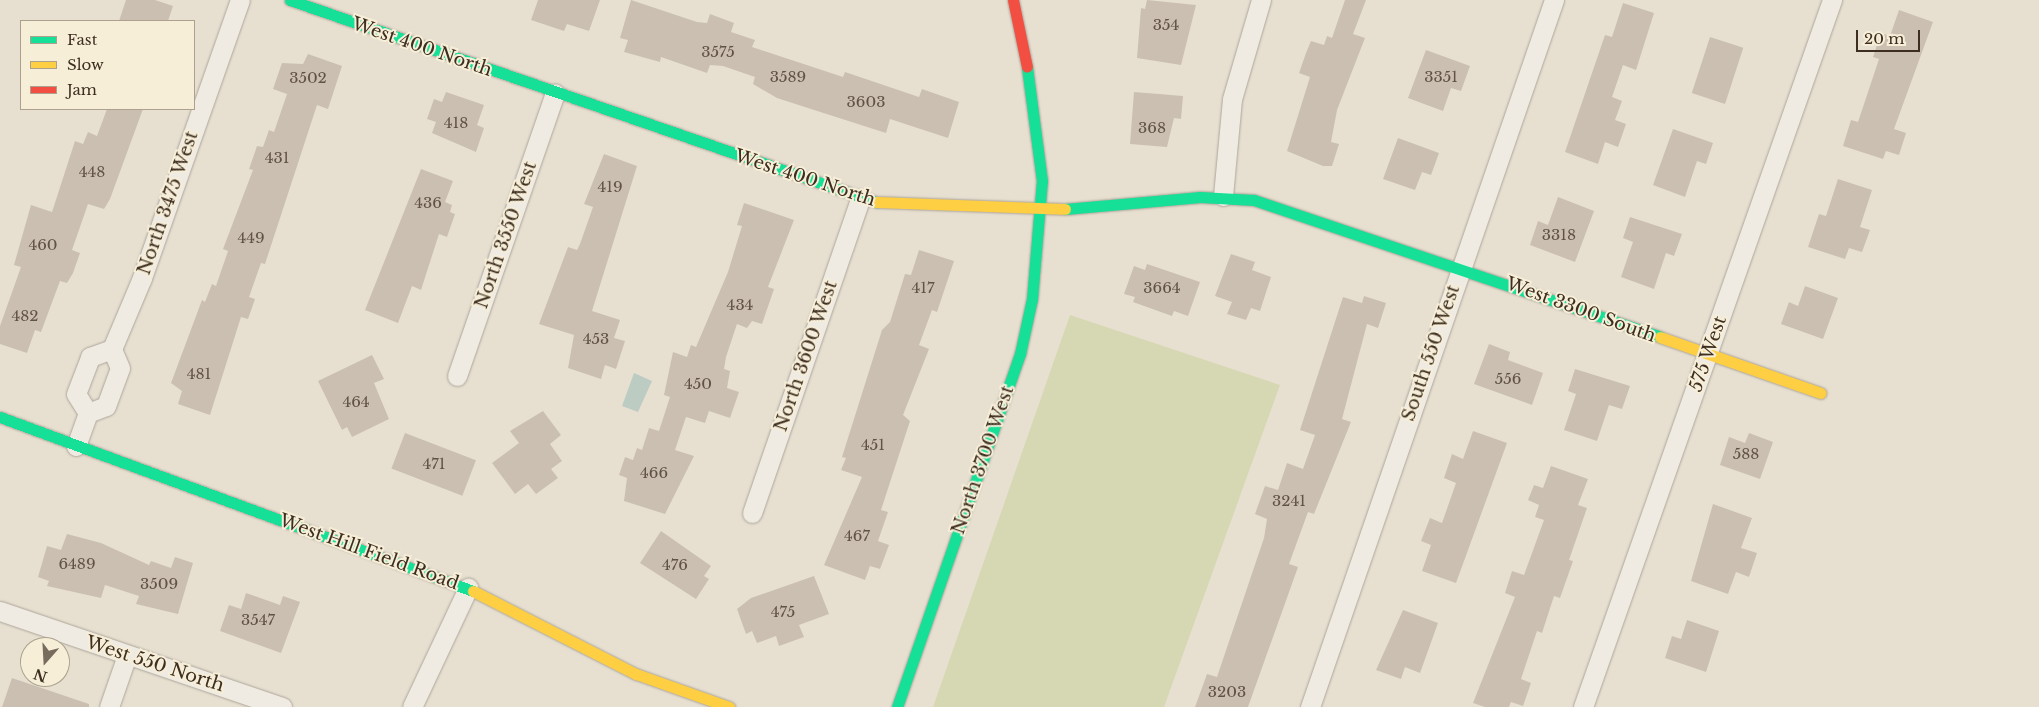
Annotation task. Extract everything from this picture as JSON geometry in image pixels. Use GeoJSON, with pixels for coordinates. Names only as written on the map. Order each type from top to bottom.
{"type":"FeatureCollection","features":[{"type":"Feature","properties":{"kind":"street","name":"North 3475 West"},"geometry":{"type":"LineString","coordinates":[[112,349],[142,278],[240,0]]}},
{"type":"Feature","properties":{"kind":"street","name":"West 400 North"},"geometry":{"type":"LineString","coordinates":[[290,0],[860,199],[884,204],[1130,207],[1223,196],[1254,200],[1340,230]]}},
{"type":"Feature","properties":{"kind":"street","name":"North 3700 West"},"geometry":{"type":"LineString","coordinates":[[897,707],[1020,354],[1032,299],[1041,207],[1036,112],[1014,0]]}},
{"type":"Feature","properties":{"kind":"street"},"geometry":{"type":"LineString","coordinates":[[1223,196],[1233,91],[1260,0]]}},
{"type":"Feature","properties":{"kind":"street","name":"South 550 West"},"geometry":{"type":"LineString","coordinates":[[1310,707],[1554,0]]}},
{"type":"Feature","properties":{"kind":"street","name":"575 West"},"geometry":{"type":"LineString","coordinates":[[1583,707],[1832,0]]}},
{"type":"Feature","properties":{"kind":"street","name":"North 3550 West"},"geometry":{"type":"LineString","coordinates":[[457,376],[555,93]]}},
{"type":"Feature","properties":{"kind":"street","name":"North 3600 West"},"geometry":{"type":"LineString","coordinates":[[752,513],[860,199]]}},
{"type":"Feature","properties":{"kind":"street","name":"West 3300 South"},"geometry":{"type":"LineString","coordinates":[[1340,230],[1461,267],[1820,393]]}},
{"type":"Feature","properties":{"kind":"street"},"geometry":{"type":"LineString","coordinates":[[76,446],[88,413],[106,406],[120,368],[112,349],[90,357],[76,394],[88,413]]}},
{"type":"Feature","properties":{"kind":"street","name":"West Hill Field Road"},"geometry":{"type":"LineString","coordinates":[[0,417],[468,588],[636,674],[729,707]]}},
{"type":"Feature","properties":{"kind":"street"},"geometry":{"type":"LineString","coordinates":[[412,707],[468,588]]}},
{"type":"Feature","properties":{"kind":"street","name":"West 550 North"},"geometry":{"type":"LineString","coordinates":[[0,611],[282,707]]}},
{"type":"Feature","properties":{"kind":"street"},"geometry":{"type":"LineString","coordinates":[[109,707],[127,655]]}},
{"type":"Feature","properties":{"kind":"green space"},"geometry":{"type":"Polygon","coordinates":[[[1070,315],[1280,385],[1164,707],[933,707],[1070,315]]]}},
{"type":"Feature","properties":{"kind":"shaded area"},"geometry":{"type":"Polygon","coordinates":[[[634,373],[652,381],[638,412],[622,406],[634,373]]]}},
{"type":"Feature","properties":{"kind":"building"},"geometry":{"type":"Polygon","coordinates":[[[126,0],[155,0],[173,6],[168,20],[119,20],[126,0]]]}},
{"type":"Feature","properties":{"kind":"building"},"geometry":{"type":"Polygon","coordinates":[[[538,0],[600,0],[589,31],[567,24],[564,31],[531,20],[538,0]]]}},
{"type":"Feature","properties":{"kind":"building"},"geometry":{"type":"Polygon","coordinates":[[[631,0],[697,22],[707,23],[710,14],[734,23],[731,32],[755,40],[752,47],[843,77],[845,72],[919,97],[922,89],[959,102],[948,138],[890,119],[886,133],[777,98],[753,84],[755,77],[723,66],[710,65],[707,73],[661,57],[660,62],[624,52],[628,40],[620,38],[631,0]]]}},
{"type":"Feature","properties":{"kind":"building"},"geometry":{"type":"Polygon","coordinates":[[[1147,0],[1196,5],[1181,65],[1137,58],[1141,8],[1145,9],[1147,0]]]}},
{"type":"Feature","properties":{"kind":"building"},"geometry":{"type":"Polygon","coordinates":[[[1345,0],[1366,0],[1353,34],[1365,38],[1337,110],[1331,142],[1339,144],[1332,166],[1323,166],[1287,151],[1310,77],[1299,73],[1306,53],[1311,41],[1324,45],[1327,36],[1332,38],[1345,0]]]}},
{"type":"Feature","properties":{"kind":"building"},"geometry":{"type":"Polygon","coordinates":[[[1623,3],[1654,13],[1636,70],[1623,65],[1612,97],[1622,101],[1615,120],[1626,124],[1618,147],[1605,142],[1598,164],[1565,152],[1605,35],[1612,37],[1623,3]]]}},
{"type":"Feature","properties":{"kind":"building"},"geometry":{"type":"Polygon","coordinates":[[[1899,10],[1933,22],[1894,129],[1906,133],[1899,155],[1886,151],[1883,159],[1843,146],[1851,120],[1858,122],[1879,59],[1873,57],[1881,33],[1890,36],[1899,10]]]}},
{"type":"Feature","properties":{"kind":"building"},"geometry":{"type":"Polygon","coordinates":[[[1710,37],[1743,48],[1725,104],[1692,93],[1710,37]]]}},
{"type":"Feature","properties":{"kind":"building"},"geometry":{"type":"Polygon","coordinates":[[[1426,50],[1470,66],[1461,91],[1451,88],[1443,111],[1408,98],[1426,50]]]}},
{"type":"Feature","properties":{"kind":"building"},"geometry":{"type":"Polygon","coordinates":[[[308,54],[342,66],[328,109],[317,105],[265,264],[261,263],[249,297],[255,299],[248,319],[241,317],[210,415],[178,404],[182,391],[171,383],[202,300],[205,302],[212,284],[216,286],[228,251],[223,249],[253,170],[249,169],[257,146],[263,147],[269,130],[274,132],[287,94],[273,89],[282,63],[303,64],[308,54]]]}},
{"type":"Feature","properties":{"kind":"building"},"geometry":{"type":"Polygon","coordinates":[[[446,92],[484,105],[477,125],[484,128],[476,152],[432,133],[436,122],[427,119],[434,99],[442,102],[446,92]]]}},
{"type":"Feature","properties":{"kind":"building"},"geometry":{"type":"Polygon","coordinates":[[[1134,92],[1183,96],[1181,119],[1174,118],[1167,147],[1130,144],[1134,92]]]}},
{"type":"Feature","properties":{"kind":"building"},"geometry":{"type":"Polygon","coordinates":[[[107,110],[143,110],[110,199],[104,209],[88,204],[72,250],[80,253],[73,273],[67,283],[60,281],[41,332],[35,330],[27,353],[0,344],[0,326],[21,267],[14,265],[31,205],[52,212],[75,141],[83,144],[88,132],[97,136],[107,110]]]}},
{"type":"Feature","properties":{"kind":"building"},"geometry":{"type":"Polygon","coordinates":[[[1673,129],[1713,143],[1706,164],[1697,161],[1685,197],[1653,185],[1673,129]]]}},
{"type":"Feature","properties":{"kind":"building"},"geometry":{"type":"Polygon","coordinates":[[[1398,138],[1439,153],[1431,175],[1422,172],[1415,190],[1383,179],[1398,138]]]}},
{"type":"Feature","properties":{"kind":"building"},"geometry":{"type":"Polygon","coordinates":[[[604,154],[637,166],[592,311],[620,320],[614,338],[625,341],[616,369],[605,365],[601,379],[568,368],[574,335],[539,324],[568,247],[577,250],[580,244],[593,207],[584,204],[604,154]]]}},
{"type":"Feature","properties":{"kind":"building"},"geometry":{"type":"Polygon","coordinates":[[[421,169],[453,181],[445,202],[452,205],[450,212],[455,214],[447,237],[439,234],[421,290],[412,286],[398,323],[365,310],[421,169]]]}},
{"type":"Feature","properties":{"kind":"building"},"geometry":{"type":"Polygon","coordinates":[[[1838,179],[1872,190],[1860,227],[1870,230],[1862,252],[1849,248],[1845,259],[1808,247],[1819,214],[1826,216],[1838,179]]]}},
{"type":"Feature","properties":{"kind":"building"},"geometry":{"type":"Polygon","coordinates":[[[1558,197],[1594,211],[1575,262],[1530,245],[1538,221],[1548,225],[1558,197]]]}},
{"type":"Feature","properties":{"kind":"building"},"geometry":{"type":"Polygon","coordinates":[[[744,203],[794,220],[768,287],[774,289],[762,324],[752,321],[747,328],[737,324],[726,357],[724,369],[730,371],[727,388],[739,392],[730,418],[709,411],[705,423],[686,417],[675,450],[694,456],[665,514],[624,501],[627,478],[619,475],[625,457],[633,460],[637,448],[642,450],[649,428],[659,431],[670,397],[664,395],[673,352],[687,357],[691,345],[696,347],[728,272],[742,226],[737,225],[744,203]]]}},
{"type":"Feature","properties":{"kind":"building"},"geometry":{"type":"Polygon","coordinates":[[[1630,217],[1682,234],[1674,256],[1666,253],[1654,289],[1621,277],[1633,242],[1623,238],[1630,217]]]}},
{"type":"Feature","properties":{"kind":"building"},"geometry":{"type":"Polygon","coordinates":[[[919,250],[954,261],[937,312],[932,310],[919,345],[929,349],[903,415],[910,421],[881,510],[888,512],[878,541],[889,545],[880,569],[870,566],[865,580],[824,565],[862,477],[841,470],[846,458],[842,457],[882,330],[890,322],[905,274],[911,275],[919,250]]]}},
{"type":"Feature","properties":{"kind":"building"},"geometry":{"type":"Polygon","coordinates":[[[1231,254],[1255,262],[1252,270],[1271,277],[1260,311],[1251,308],[1246,320],[1227,314],[1232,302],[1215,296],[1231,254]]]}},
{"type":"Feature","properties":{"kind":"building"},"geometry":{"type":"Polygon","coordinates":[[[1147,264],[1200,282],[1188,316],[1174,311],[1172,316],[1133,302],[1135,297],[1124,294],[1134,266],[1145,270],[1147,264]]]}},
{"type":"Feature","properties":{"kind":"building"},"geometry":{"type":"Polygon","coordinates":[[[1805,286],[1838,298],[1823,339],[1781,324],[1789,302],[1798,306],[1805,286]]]}},
{"type":"Feature","properties":{"kind":"building"},"geometry":{"type":"Polygon","coordinates":[[[1364,296],[1386,303],[1378,328],[1367,324],[1342,419],[1351,422],[1314,514],[1308,512],[1289,564],[1298,567],[1248,707],[1195,707],[1207,674],[1217,677],[1264,538],[1267,519],[1255,514],[1265,486],[1278,490],[1287,463],[1303,469],[1315,435],[1300,430],[1343,297],[1362,303],[1364,296]]]}},
{"type":"Feature","properties":{"kind":"building"},"geometry":{"type":"Polygon","coordinates":[[[1489,344],[1510,352],[1508,360],[1543,373],[1532,405],[1474,384],[1489,344]]]}},
{"type":"Feature","properties":{"kind":"building"},"geometry":{"type":"Polygon","coordinates":[[[372,355],[384,379],[374,383],[389,419],[352,437],[347,427],[342,430],[318,381],[372,355]]]}},
{"type":"Feature","properties":{"kind":"building"},"geometry":{"type":"Polygon","coordinates":[[[1575,369],[1630,386],[1622,409],[1609,405],[1597,441],[1564,430],[1576,394],[1568,391],[1575,369]]]}},
{"type":"Feature","properties":{"kind":"building"},"geometry":{"type":"Polygon","coordinates":[[[543,411],[561,435],[550,444],[562,461],[551,469],[558,478],[536,494],[528,484],[515,494],[492,463],[519,443],[510,431],[543,411]]]}},
{"type":"Feature","properties":{"kind":"building"},"geometry":{"type":"Polygon","coordinates":[[[1473,431],[1507,443],[1456,583],[1422,571],[1431,545],[1421,541],[1430,518],[1442,523],[1456,483],[1444,478],[1452,454],[1463,459],[1473,431]]]}},
{"type":"Feature","properties":{"kind":"building"},"geometry":{"type":"Polygon","coordinates":[[[405,433],[476,460],[462,496],[391,468],[405,433]]]}},
{"type":"Feature","properties":{"kind":"building"},"geometry":{"type":"Polygon","coordinates":[[[1749,433],[1773,442],[1760,479],[1720,465],[1729,437],[1745,443],[1749,433]]]}},
{"type":"Feature","properties":{"kind":"building"},"geometry":{"type":"Polygon","coordinates":[[[1551,466],[1588,479],[1578,505],[1587,508],[1569,560],[1573,561],[1560,598],[1554,596],[1542,633],[1537,631],[1521,679],[1531,683],[1523,706],[1511,702],[1509,707],[1485,707],[1473,703],[1515,597],[1505,593],[1512,571],[1524,575],[1544,520],[1535,517],[1539,505],[1528,500],[1534,485],[1543,488],[1551,466]]]}},
{"type":"Feature","properties":{"kind":"building"},"geometry":{"type":"Polygon","coordinates":[[[1713,504],[1752,518],[1741,548],[1757,553],[1749,577],[1736,572],[1728,594],[1691,581],[1713,504]]]}},
{"type":"Feature","properties":{"kind":"building"},"geometry":{"type":"Polygon","coordinates":[[[661,531],[711,566],[704,576],[709,579],[696,599],[640,563],[661,531]]]}},
{"type":"Feature","properties":{"kind":"building"},"geometry":{"type":"Polygon","coordinates":[[[67,534],[101,543],[149,565],[151,561],[171,568],[175,557],[193,563],[178,614],[136,604],[139,596],[105,585],[101,598],[47,586],[49,581],[38,577],[47,546],[61,550],[67,534]]]}},
{"type":"Feature","properties":{"kind":"building"},"geometry":{"type":"Polygon","coordinates":[[[814,576],[829,614],[799,625],[804,637],[779,646],[776,636],[757,643],[752,631],[746,634],[737,609],[751,598],[814,576]]]}},
{"type":"Feature","properties":{"kind":"building"},"geometry":{"type":"Polygon","coordinates":[[[246,593],[280,605],[283,596],[300,602],[281,653],[220,631],[229,605],[241,609],[246,593]]]}},
{"type":"Feature","properties":{"kind":"building"},"geometry":{"type":"Polygon","coordinates":[[[1403,610],[1438,623],[1420,673],[1405,667],[1401,679],[1376,670],[1403,610]]]}},
{"type":"Feature","properties":{"kind":"building"},"geometry":{"type":"Polygon","coordinates":[[[1687,620],[1719,631],[1706,672],[1665,658],[1672,636],[1681,639],[1687,620]]]}},
{"type":"Feature","properties":{"kind":"building"},"geometry":{"type":"Polygon","coordinates":[[[12,678],[20,681],[20,687],[39,687],[89,704],[89,707],[2,707],[12,678]]]}},
{"type":"Feature","properties":{"kind":"traffic: fast"},"geometry":{"type":"LineString","coordinates":[[290,0],[876,202]]}},
{"type":"Feature","properties":{"kind":"traffic: fast"},"geometry":{"type":"LineString","coordinates":[[897,707],[1020,354],[1032,299],[1042,181],[1027,67]]}},
{"type":"Feature","properties":{"kind":"traffic: fast"},"geometry":{"type":"LineString","coordinates":[[1065,209],[1200,197],[1254,200],[1660,337]]}},
{"type":"Feature","properties":{"kind":"traffic: fast"},"geometry":{"type":"LineString","coordinates":[[0,417],[473,591]]}},
{"type":"Feature","properties":{"kind":"traffic: slow"},"geometry":{"type":"LineString","coordinates":[[876,202],[1065,209]]}},
{"type":"Feature","properties":{"kind":"traffic: slow"},"geometry":{"type":"LineString","coordinates":[[1660,337],[1821,393]]}},
{"type":"Feature","properties":{"kind":"traffic: slow"},"geometry":{"type":"LineString","coordinates":[[473,591],[636,674],[729,707]]}},
{"type":"Feature","properties":{"kind":"traffic: jam"},"geometry":{"type":"LineString","coordinates":[[1013,0],[1027,67]]}}]}
